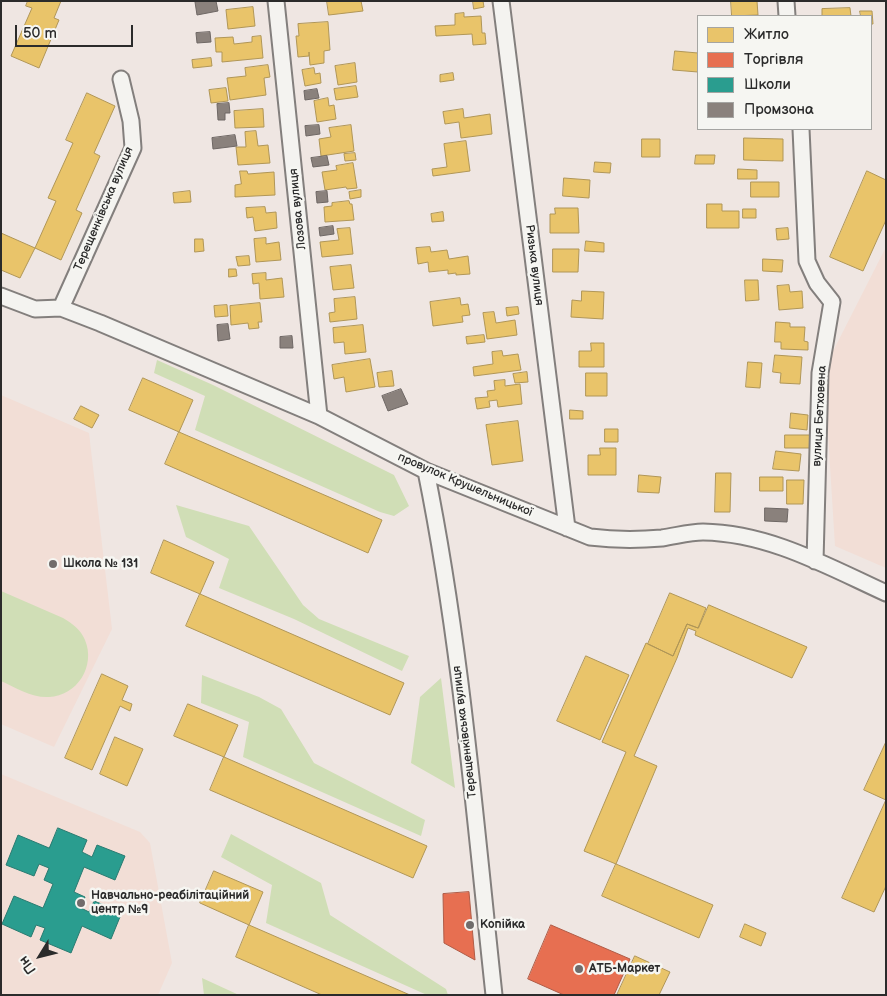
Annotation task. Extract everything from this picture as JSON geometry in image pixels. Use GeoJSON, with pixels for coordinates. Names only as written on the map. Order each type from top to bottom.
{"type":"FeatureCollection","features":[{"type":"Feature","properties":{"kind":"street","name":"Лозова вулиця"},"geometry":{"type":"LineString","coordinates":[[276,1],[319,416]]}},
{"type":"Feature","properties":{"kind":"street","name":"Ризька вулиця"},"geometry":{"type":"LineString","coordinates":[[501,1],[567,528]]}},
{"type":"Feature","properties":{"kind":"street"},"geometry":{"type":"LineString","coordinates":[[786,1],[787,15]]}},
{"type":"Feature","properties":{"kind":"street","name":"Терещенківська вулиця"},"geometry":{"type":"LineString","coordinates":[[60,308],[132,148],[131,121],[121,79]]}},
{"type":"Feature","properties":{"kind":"street","name":"вулиця Бетховена"},"geometry":{"type":"LineString","coordinates":[[801,130],[807,261],[817,283],[832,302],[820,372],[815,561]]}},
{"type":"Feature","properties":{"kind":"street","name":"провулок Крушельницької"},"geometry":{"type":"LineString","coordinates":[[1,296],[35,310],[60,308],[319,416],[426,471],[590,537],[616,540],[662,538],[703,532],[751,538],[786,547],[886,593]]}},
{"type":"Feature","properties":{"kind":"street","name":"Терещенківська вулиця"},"geometry":{"type":"LineString","coordinates":[[426,471],[459,674],[481,861],[494,995]]}},
{"type":"Feature","properties":{"kind":"shaded area"},"geometry":{"type":"Polygon","coordinates":[[[886,247],[886,568],[835,546],[824,369],[886,247]]]}},
{"type":"Feature","properties":{"kind":"shaded area","name":"Школа № 131"},"geometry":{"type":"Polygon","coordinates":[[[1,395],[89,433],[112,629],[54,747],[1,724],[1,395]]]}},
{"type":"Feature","properties":{"kind":"shaded area","name":"Навчально-реабілітаційний центр №9"},"geometry":{"type":"Polygon","coordinates":[[[1,774],[140,832],[150,843],[172,963],[158,995],[1,995],[1,774]]]}},
{"type":"Feature","properties":{"kind":"green space"},"geometry":{"type":"Polygon","coordinates":[[[157,360],[213,385],[394,475],[409,506],[394,516],[380,512],[195,430],[205,396],[154,373],[157,360]]]}},
{"type":"Feature","properties":{"kind":"green space"},"geometry":{"type":"Polygon","coordinates":[[[176,505],[249,526],[303,605],[319,619],[409,656],[402,671],[294,619],[219,588],[229,559],[186,537],[176,505]]]}},
{"type":"Feature","properties":{"kind":"green space"},"geometry":{"type":"Polygon","coordinates":[[[1,591],[63,618],[81,633],[88,650],[86,669],[82,678],[68,691],[49,697],[36,696],[1,681],[1,591]]]}},
{"type":"Feature","properties":{"kind":"green space"},"geometry":{"type":"Polygon","coordinates":[[[202,675],[259,697],[281,709],[314,763],[425,820],[421,836],[243,757],[249,722],[201,703],[202,675]]]}},
{"type":"Feature","properties":{"kind":"green space"},"geometry":{"type":"Polygon","coordinates":[[[441,678],[455,788],[411,763],[420,697],[441,678]]]}},
{"type":"Feature","properties":{"kind":"green space"},"geometry":{"type":"Polygon","coordinates":[[[231,834],[321,883],[330,915],[446,989],[448,995],[427,995],[266,923],[272,885],[221,857],[231,834]]]}},
{"type":"Feature","properties":{"kind":"green space"},"geometry":{"type":"Polygon","coordinates":[[[202,978],[239,995],[204,995],[202,978]]]}},
{"type":"Feature","properties":{"kind":"building: Житло"},"geometry":{"type":"Polygon","coordinates":[[[28,1],[61,1],[54,18],[59,20],[39,68],[11,56],[32,8],[26,6],[28,1]]]}},
{"type":"Feature","properties":{"kind":"building: Житло"},"geometry":{"type":"Polygon","coordinates":[[[327,1],[361,1],[363,11],[329,15],[327,1]]]}},
{"type":"Feature","properties":{"kind":"building: Житло"},"geometry":{"type":"Polygon","coordinates":[[[473,1],[483,1],[484,7],[474,9],[473,1]]]}},
{"type":"Feature","properties":{"kind":"building: Житло"},"geometry":{"type":"Polygon","coordinates":[[[731,1],[757,1],[758,15],[732,15],[731,1]]]}},
{"type":"Feature","properties":{"kind":"building: Житло"},"geometry":{"type":"Polygon","coordinates":[[[253,7],[255,26],[228,29],[226,10],[253,7]]]}},
{"type":"Feature","properties":{"kind":"building: Житло"},"geometry":{"type":"Polygon","coordinates":[[[850,8],[851,15],[822,15],[822,9],[850,8]]]}},
{"type":"Feature","properties":{"kind":"building: Житло"},"geometry":{"type":"Polygon","coordinates":[[[860,11],[872,11],[873,24],[872,15],[861,15],[860,11]]]}},
{"type":"Feature","properties":{"kind":"building: Житло"},"geometry":{"type":"Polygon","coordinates":[[[464,13],[464,17],[481,16],[482,33],[485,33],[486,44],[473,45],[472,34],[436,36],[435,26],[455,25],[455,14],[464,13]]]}},
{"type":"Feature","properties":{"kind":"building: Житло"},"geometry":{"type":"Polygon","coordinates":[[[328,22],[330,50],[324,51],[324,63],[310,65],[309,52],[309,56],[298,57],[296,36],[299,36],[298,24],[328,22]]]}},
{"type":"Feature","properties":{"kind":"building: Житло"},"geometry":{"type":"Polygon","coordinates":[[[261,36],[263,58],[222,62],[222,52],[216,52],[215,38],[233,37],[234,44],[252,42],[252,37],[261,36]]]}},
{"type":"Feature","properties":{"kind":"building: Житло"},"geometry":{"type":"Polygon","coordinates":[[[675,51],[697,53],[697,72],[673,70],[675,51]]]}},
{"type":"Feature","properties":{"kind":"building: Житло"},"geometry":{"type":"Polygon","coordinates":[[[211,58],[212,66],[193,68],[192,60],[211,58]]]}},
{"type":"Feature","properties":{"kind":"building: Житло"},"geometry":{"type":"Polygon","coordinates":[[[355,63],[357,82],[338,85],[335,66],[355,63]]]}},
{"type":"Feature","properties":{"kind":"building: Житло"},"geometry":{"type":"Polygon","coordinates":[[[268,65],[270,77],[264,78],[266,95],[230,100],[227,78],[246,76],[245,68],[268,65]]]}},
{"type":"Feature","properties":{"kind":"building: Житло"},"geometry":{"type":"Polygon","coordinates":[[[314,68],[315,74],[320,73],[321,83],[305,86],[302,70],[314,68]]]}},
{"type":"Feature","properties":{"kind":"building: Житло"},"geometry":{"type":"Polygon","coordinates":[[[453,73],[454,80],[440,82],[440,75],[453,73]]]}},
{"type":"Feature","properties":{"kind":"building: Житло"},"geometry":{"type":"Polygon","coordinates":[[[356,86],[358,97],[336,100],[334,89],[356,86]]]}},
{"type":"Feature","properties":{"kind":"building: Житло"},"geometry":{"type":"Polygon","coordinates":[[[226,88],[228,101],[211,103],[209,90],[226,88]]]}},
{"type":"Feature","properties":{"kind":"building: Житло"},"geometry":{"type":"Polygon","coordinates":[[[87,93],[115,106],[94,153],[100,156],[76,210],[82,213],[61,260],[35,248],[56,201],[48,198],[73,143],[66,140],[87,93]]]}},
{"type":"Feature","properties":{"kind":"building: Житло"},"geometry":{"type":"Polygon","coordinates":[[[328,98],[329,106],[334,105],[336,119],[317,122],[314,101],[328,98]]]}},
{"type":"Feature","properties":{"kind":"building: Житло"},"geometry":{"type":"Polygon","coordinates":[[[263,109],[264,127],[235,128],[234,111],[263,109]]]}},
{"type":"Feature","properties":{"kind":"building: Житло"},"geometry":{"type":"Polygon","coordinates":[[[463,109],[464,118],[490,114],[492,134],[461,138],[459,122],[445,124],[443,112],[463,109]]]}},
{"type":"Feature","properties":{"kind":"building: Житло"},"geometry":{"type":"Polygon","coordinates":[[[351,125],[354,151],[321,156],[319,139],[331,137],[329,128],[351,125]]]}},
{"type":"Feature","properties":{"kind":"building: Житло"},"geometry":{"type":"Polygon","coordinates":[[[256,131],[258,146],[268,145],[270,163],[238,165],[236,147],[246,147],[245,132],[256,131]]]}},
{"type":"Feature","properties":{"kind":"building: Житло"},"geometry":{"type":"Polygon","coordinates":[[[744,138],[783,139],[783,161],[744,160],[744,138]]]}},
{"type":"Feature","properties":{"kind":"building: Житло"},"geometry":{"type":"Polygon","coordinates":[[[642,139],[660,139],[660,157],[642,157],[642,139]]]}},
{"type":"Feature","properties":{"kind":"building: Житло"},"geometry":{"type":"Polygon","coordinates":[[[466,141],[470,171],[433,176],[432,169],[447,167],[444,144],[466,141]]]}},
{"type":"Feature","properties":{"kind":"building: Житло"},"geometry":{"type":"Polygon","coordinates":[[[355,153],[356,160],[345,161],[344,154],[355,153]]]}},
{"type":"Feature","properties":{"kind":"building: Житло"},"geometry":{"type":"Polygon","coordinates":[[[696,155],[715,155],[714,164],[695,164],[696,155]]]}},
{"type":"Feature","properties":{"kind":"building: Житло"},"geometry":{"type":"Polygon","coordinates":[[[595,162],[611,163],[610,173],[594,172],[595,162]]]}},
{"type":"Feature","properties":{"kind":"building: Житло"},"geometry":{"type":"Polygon","coordinates":[[[353,163],[357,188],[347,189],[346,187],[325,190],[322,172],[337,170],[336,166],[353,163]]]}},
{"type":"Feature","properties":{"kind":"building: Житло"},"geometry":{"type":"Polygon","coordinates":[[[738,169],[757,170],[757,179],[738,179],[738,169]]]}},
{"type":"Feature","properties":{"kind":"building: Житло"},"geometry":{"type":"Polygon","coordinates":[[[240,171],[247,171],[248,174],[274,172],[275,195],[235,197],[235,185],[241,184],[240,171]]]}},
{"type":"Feature","properties":{"kind":"building: Житло"},"geometry":{"type":"Polygon","coordinates":[[[867,171],[886,180],[886,220],[863,271],[830,257],[867,171]]]}},
{"type":"Feature","properties":{"kind":"building: Житло"},"geometry":{"type":"Polygon","coordinates":[[[564,178],[590,180],[589,198],[563,196],[564,178]]]}},
{"type":"Feature","properties":{"kind":"building: Житло"},"geometry":{"type":"Polygon","coordinates":[[[751,182],[779,182],[779,197],[751,197],[751,182]]]}},
{"type":"Feature","properties":{"kind":"building: Житло"},"geometry":{"type":"Polygon","coordinates":[[[361,190],[361,197],[350,199],[349,192],[361,190]]]}},
{"type":"Feature","properties":{"kind":"building: Житло"},"geometry":{"type":"Polygon","coordinates":[[[190,191],[191,202],[174,203],[173,193],[190,191]]]}},
{"type":"Feature","properties":{"kind":"building: Житло"},"geometry":{"type":"Polygon","coordinates":[[[349,201],[352,204],[354,220],[325,222],[324,207],[332,206],[332,203],[349,201]]]}},
{"type":"Feature","properties":{"kind":"building: Житло"},"geometry":{"type":"Polygon","coordinates":[[[707,204],[722,204],[722,211],[739,211],[739,228],[707,228],[707,204]]]}},
{"type":"Feature","properties":{"kind":"building: Житло"},"geometry":{"type":"Polygon","coordinates":[[[265,207],[266,213],[276,212],[277,228],[255,231],[253,217],[247,218],[246,208],[265,207]]]}},
{"type":"Feature","properties":{"kind":"building: Житло"},"geometry":{"type":"Polygon","coordinates":[[[555,208],[578,208],[579,233],[550,233],[550,214],[555,214],[555,208]]]}},
{"type":"Feature","properties":{"kind":"building: Житло"},"geometry":{"type":"Polygon","coordinates":[[[743,209],[756,209],[756,218],[743,218],[743,209]]]}},
{"type":"Feature","properties":{"kind":"building: Житло"},"geometry":{"type":"Polygon","coordinates":[[[443,212],[444,221],[432,222],[431,214],[443,212]]]}},
{"type":"Feature","properties":{"kind":"building: Житло"},"geometry":{"type":"Polygon","coordinates":[[[350,228],[353,254],[322,257],[320,242],[339,240],[337,229],[350,228]]]}},
{"type":"Feature","properties":{"kind":"building: Житло"},"geometry":{"type":"Polygon","coordinates":[[[788,228],[789,239],[777,240],[776,229],[788,228]]]}},
{"type":"Feature","properties":{"kind":"building: Житло"},"geometry":{"type":"Polygon","coordinates":[[[1,233],[35,248],[20,278],[1,270],[1,233]]]}},
{"type":"Feature","properties":{"kind":"building: Житло"},"geometry":{"type":"Polygon","coordinates":[[[266,238],[266,244],[279,242],[281,260],[256,262],[254,239],[266,238]]]}},
{"type":"Feature","properties":{"kind":"building: Житло"},"geometry":{"type":"Polygon","coordinates":[[[195,239],[203,239],[204,251],[195,252],[195,239]]]}},
{"type":"Feature","properties":{"kind":"building: Житло"},"geometry":{"type":"Polygon","coordinates":[[[586,241],[604,243],[604,252],[585,251],[586,241]]]}},
{"type":"Feature","properties":{"kind":"building: Житло"},"geometry":{"type":"Polygon","coordinates":[[[430,247],[431,252],[447,250],[449,259],[468,256],[470,274],[448,274],[448,270],[429,272],[428,262],[418,264],[416,248],[430,247]]]}},
{"type":"Feature","properties":{"kind":"building: Житло"},"geometry":{"type":"Polygon","coordinates":[[[553,249],[579,249],[578,272],[553,272],[553,249]]]}},
{"type":"Feature","properties":{"kind":"building: Житло"},"geometry":{"type":"Polygon","coordinates":[[[249,256],[250,265],[238,266],[236,257],[249,256]]]}},
{"type":"Feature","properties":{"kind":"building: Житло"},"geometry":{"type":"Polygon","coordinates":[[[763,259],[783,260],[782,272],[763,271],[763,259]]]}},
{"type":"Feature","properties":{"kind":"building: Житло"},"geometry":{"type":"Polygon","coordinates":[[[351,265],[354,288],[333,290],[330,267],[351,265]]]}},
{"type":"Feature","properties":{"kind":"building: Житло"},"geometry":{"type":"Polygon","coordinates":[[[229,269],[236,269],[237,276],[229,277],[229,269]]]}},
{"type":"Feature","properties":{"kind":"building: Житло"},"geometry":{"type":"Polygon","coordinates":[[[266,273],[266,280],[282,278],[284,297],[260,299],[259,283],[253,284],[252,274],[266,273]]]}},
{"type":"Feature","properties":{"kind":"building: Житло"},"geometry":{"type":"Polygon","coordinates":[[[745,280],[758,280],[759,300],[746,301],[745,280]]]}},
{"type":"Feature","properties":{"kind":"building: Житло"},"geometry":{"type":"Polygon","coordinates":[[[789,285],[790,292],[802,291],[803,308],[779,310],[777,286],[789,285]]]}},
{"type":"Feature","properties":{"kind":"building: Житло"},"geometry":{"type":"Polygon","coordinates":[[[582,291],[604,292],[603,319],[571,317],[572,300],[581,301],[582,291]]]}},
{"type":"Feature","properties":{"kind":"building: Житло"},"geometry":{"type":"Polygon","coordinates":[[[355,297],[357,319],[330,322],[329,313],[335,312],[334,299],[355,297]]]}},
{"type":"Feature","properties":{"kind":"building: Житло"},"geometry":{"type":"Polygon","coordinates":[[[460,298],[461,305],[468,304],[470,315],[462,316],[463,322],[433,326],[430,302],[460,298]]]}},
{"type":"Feature","properties":{"kind":"building: Житло"},"geometry":{"type":"Polygon","coordinates":[[[260,303],[262,322],[258,322],[259,328],[249,329],[248,323],[231,325],[230,306],[260,303]]]}},
{"type":"Feature","properties":{"kind":"building: Житло"},"geometry":{"type":"Polygon","coordinates":[[[227,305],[228,316],[215,317],[214,306],[227,305]]]}},
{"type":"Feature","properties":{"kind":"building: Житло"},"geometry":{"type":"Polygon","coordinates":[[[518,307],[519,314],[507,316],[506,308],[518,307]]]}},
{"type":"Feature","properties":{"kind":"building: Житло"},"geometry":{"type":"Polygon","coordinates":[[[494,312],[496,323],[515,320],[517,335],[487,339],[483,313],[494,312]]]}},
{"type":"Feature","properties":{"kind":"building: Житло"},"geometry":{"type":"Polygon","coordinates":[[[776,322],[790,323],[790,327],[805,327],[804,341],[808,342],[808,350],[781,349],[781,342],[775,342],[776,322]]]}},
{"type":"Feature","properties":{"kind":"building: Житло"},"geometry":{"type":"Polygon","coordinates":[[[363,325],[366,352],[345,354],[344,342],[334,343],[333,328],[363,325]]]}},
{"type":"Feature","properties":{"kind":"building: Житло"},"geometry":{"type":"Polygon","coordinates":[[[484,335],[485,342],[467,344],[466,337],[484,335]]]}},
{"type":"Feature","properties":{"kind":"building: Житло"},"geometry":{"type":"Polygon","coordinates":[[[591,343],[604,343],[604,367],[579,367],[579,351],[591,351],[591,343]]]}},
{"type":"Feature","properties":{"kind":"building: Житло"},"geometry":{"type":"Polygon","coordinates":[[[502,351],[503,356],[518,354],[521,370],[474,376],[473,367],[493,364],[492,352],[502,351]]]}},
{"type":"Feature","properties":{"kind":"building: Житло"},"geometry":{"type":"Polygon","coordinates":[[[775,355],[802,357],[800,384],[780,383],[781,373],[773,372],[775,355]]]}},
{"type":"Feature","properties":{"kind":"building: Житло"},"geometry":{"type":"Polygon","coordinates":[[[370,359],[375,387],[346,392],[344,377],[334,379],[332,365],[370,359]]]}},
{"type":"Feature","properties":{"kind":"building: Житло"},"geometry":{"type":"Polygon","coordinates":[[[748,362],[762,363],[760,388],[746,387],[748,362]]]}},
{"type":"Feature","properties":{"kind":"building: Житло"},"geometry":{"type":"Polygon","coordinates":[[[392,371],[394,386],[379,387],[377,373],[392,371]]]}},
{"type":"Feature","properties":{"kind":"building: Житло"},"geometry":{"type":"Polygon","coordinates":[[[527,372],[528,382],[515,383],[513,374],[527,372]]]}},
{"type":"Feature","properties":{"kind":"building: Житло"},"geometry":{"type":"Polygon","coordinates":[[[586,373],[607,373],[607,396],[586,396],[586,373]]]}},
{"type":"Feature","properties":{"kind":"building: Житло"},"geometry":{"type":"Polygon","coordinates":[[[143,378],[193,400],[179,432],[129,410],[143,378]]]}},
{"type":"Feature","properties":{"kind":"building: Житло"},"geometry":{"type":"Polygon","coordinates":[[[505,380],[505,386],[520,384],[522,404],[498,407],[497,400],[489,401],[490,407],[477,409],[475,398],[488,397],[487,391],[495,390],[494,381],[505,380]]]}},
{"type":"Feature","properties":{"kind":"building: Житло"},"geometry":{"type":"Polygon","coordinates":[[[81,406],[99,415],[92,428],[74,419],[81,406]]]}},
{"type":"Feature","properties":{"kind":"building: Житло"},"geometry":{"type":"Polygon","coordinates":[[[570,410],[583,411],[583,419],[570,419],[570,410]]]}},
{"type":"Feature","properties":{"kind":"building: Житло"},"geometry":{"type":"Polygon","coordinates":[[[791,413],[808,415],[807,430],[790,428],[791,413]]]}},
{"type":"Feature","properties":{"kind":"building: Житло"},"geometry":{"type":"Polygon","coordinates":[[[518,421],[523,461],[492,465],[486,425],[518,421]]]}},
{"type":"Feature","properties":{"kind":"building: Житло"},"geometry":{"type":"Polygon","coordinates":[[[605,429],[618,429],[618,442],[605,442],[605,429]]]}},
{"type":"Feature","properties":{"kind":"building: Житло"},"geometry":{"type":"Polygon","coordinates":[[[179,432],[382,520],[368,553],[165,464],[179,432]]]}},
{"type":"Feature","properties":{"kind":"building: Житло"},"geometry":{"type":"Polygon","coordinates":[[[785,435],[812,435],[812,448],[785,448],[785,435]]]}},
{"type":"Feature","properties":{"kind":"building: Житло"},"geometry":{"type":"Polygon","coordinates":[[[600,448],[616,448],[616,475],[588,475],[588,455],[600,455],[600,448]]]}},
{"type":"Feature","properties":{"kind":"building: Житло"},"geometry":{"type":"Polygon","coordinates":[[[776,451],[801,454],[799,471],[773,469],[776,451]]]}},
{"type":"Feature","properties":{"kind":"building: Житло"},"geometry":{"type":"Polygon","coordinates":[[[716,473],[731,473],[730,512],[715,512],[716,473]]]}},
{"type":"Feature","properties":{"kind":"building: Житло"},"geometry":{"type":"Polygon","coordinates":[[[639,475],[661,477],[659,493],[638,492],[639,475]]]}},
{"type":"Feature","properties":{"kind":"building: Житло"},"geometry":{"type":"Polygon","coordinates":[[[760,477],[783,477],[783,491],[760,491],[760,477]]]}},
{"type":"Feature","properties":{"kind":"building: Житло"},"geometry":{"type":"Polygon","coordinates":[[[787,480],[804,480],[803,504],[787,504],[787,480]]]}},
{"type":"Feature","properties":{"kind":"building: Житло"},"geometry":{"type":"Polygon","coordinates":[[[164,540],[214,562],[200,594],[151,573],[164,540]]]}},
{"type":"Feature","properties":{"kind":"building: Житло"},"geometry":{"type":"Polygon","coordinates":[[[670,593],[706,608],[698,628],[687,624],[673,656],[648,644],[670,593]]]}},
{"type":"Feature","properties":{"kind":"building: Житло"},"geometry":{"type":"Polygon","coordinates":[[[200,594],[404,683],[390,715],[186,626],[200,594]]]}},
{"type":"Feature","properties":{"kind":"building: Житло"},"geometry":{"type":"Polygon","coordinates":[[[709,605],[807,647],[792,678],[695,635],[696,631],[688,628],[677,658],[634,756],[657,766],[616,864],[584,851],[626,752],[602,742],[646,643],[673,656],[687,624],[698,628],[709,605]]]}},
{"type":"Feature","properties":{"kind":"building: Житло"},"geometry":{"type":"Polygon","coordinates":[[[586,656],[629,675],[600,740],[557,721],[586,656]]]}},
{"type":"Feature","properties":{"kind":"building: Житло"},"geometry":{"type":"Polygon","coordinates":[[[102,674],[128,686],[122,700],[132,704],[130,711],[120,706],[92,770],[65,758],[102,674]]]}},
{"type":"Feature","properties":{"kind":"building: Житло"},"geometry":{"type":"Polygon","coordinates":[[[188,704],[238,725],[224,757],[174,736],[188,704]]]}},
{"type":"Feature","properties":{"kind":"building: Житло"},"geometry":{"type":"Polygon","coordinates":[[[115,737],[143,749],[127,786],[100,774],[115,737]]]}},
{"type":"Feature","properties":{"kind":"building: Житло"},"geometry":{"type":"Polygon","coordinates":[[[886,742],[886,800],[864,790],[886,742]]]}},
{"type":"Feature","properties":{"kind":"building: Житло"},"geometry":{"type":"Polygon","coordinates":[[[224,757],[427,846],[413,878],[210,790],[224,757]]]}},
{"type":"Feature","properties":{"kind":"building: Житло"},"geometry":{"type":"Polygon","coordinates":[[[886,800],[886,886],[874,912],[842,898],[886,800]]]}},
{"type":"Feature","properties":{"kind":"building: Житло"},"geometry":{"type":"Polygon","coordinates":[[[616,864],[713,905],[699,938],[602,896],[616,864]]]}},
{"type":"Feature","properties":{"kind":"building: Житло"},"geometry":{"type":"Polygon","coordinates":[[[214,871],[263,892],[249,925],[200,903],[214,871]]]}},
{"type":"Feature","properties":{"kind":"building: Житло"},"geometry":{"type":"Polygon","coordinates":[[[745,924],[766,933],[761,946],[740,937],[745,924]]]}},
{"type":"Feature","properties":{"kind":"building: Житло"},"geometry":{"type":"Polygon","coordinates":[[[249,925],[410,995],[322,995],[236,957],[249,925]]]}},
{"type":"Feature","properties":{"kind":"building: Житло"},"geometry":{"type":"Polygon","coordinates":[[[635,956],[670,972],[659,995],[617,995],[635,956]]]}},
{"type":"Feature","properties":{"kind":"building: Торгівля"},"geometry":{"type":"Polygon","coordinates":[[[469,892],[475,960],[444,943],[443,894],[469,892]]]}},
{"type":"Feature","properties":{"kind":"building: Торгівля","name":"АТБ-Маркет"},"geometry":{"type":"Polygon","coordinates":[[[551,925],[630,959],[614,995],[564,995],[528,979],[551,925]]]}},
{"type":"Feature","properties":{"kind":"building: Школи"},"geometry":{"type":"Polygon","coordinates":[[[58,828],[87,840],[82,852],[92,857],[97,845],[125,856],[115,880],[84,867],[74,892],[85,897],[81,908],[89,912],[94,901],[122,912],[111,939],[82,926],[71,953],[40,940],[45,928],[36,925],[31,937],[2,924],[14,896],[43,908],[53,884],[44,880],[49,868],[39,864],[34,876],[6,865],[18,835],[49,848],[58,828]]]}},
{"type":"Feature","properties":{"kind":"building: Промзона"},"geometry":{"type":"Polygon","coordinates":[[[216,1],[218,11],[197,15],[195,2],[216,1]]]}},
{"type":"Feature","properties":{"kind":"building: Промзона"},"geometry":{"type":"Polygon","coordinates":[[[210,32],[211,42],[197,43],[196,33],[210,32]]]}},
{"type":"Feature","properties":{"kind":"building: Промзона"},"geometry":{"type":"Polygon","coordinates":[[[317,89],[319,98],[305,100],[304,91],[317,89]]]}},
{"type":"Feature","properties":{"kind":"building: Промзона"},"geometry":{"type":"Polygon","coordinates":[[[229,103],[230,113],[225,113],[225,120],[218,120],[217,104],[229,103]]]}},
{"type":"Feature","properties":{"kind":"building: Промзона"},"geometry":{"type":"Polygon","coordinates":[[[319,125],[320,134],[306,136],[305,126],[319,125]]]}},
{"type":"Feature","properties":{"kind":"building: Промзона"},"geometry":{"type":"Polygon","coordinates":[[[235,135],[237,146],[213,149],[212,138],[235,135]]]}},
{"type":"Feature","properties":{"kind":"building: Промзона"},"geometry":{"type":"Polygon","coordinates":[[[327,156],[329,165],[313,167],[311,158],[327,156]]]}},
{"type":"Feature","properties":{"kind":"building: Промзона"},"geometry":{"type":"Polygon","coordinates":[[[327,191],[328,202],[317,203],[316,192],[327,191]]]}},
{"type":"Feature","properties":{"kind":"building: Промзона"},"geometry":{"type":"Polygon","coordinates":[[[333,226],[334,234],[320,236],[319,228],[333,226]]]}},
{"type":"Feature","properties":{"kind":"building: Промзона"},"geometry":{"type":"Polygon","coordinates":[[[228,324],[230,339],[218,341],[217,325],[228,324]]]}},
{"type":"Feature","properties":{"kind":"building: Промзона"},"geometry":{"type":"Polygon","coordinates":[[[292,336],[293,348],[280,348],[280,337],[292,336]]]}},
{"type":"Feature","properties":{"kind":"building: Промзона"},"geometry":{"type":"Polygon","coordinates":[[[401,389],[408,404],[388,411],[382,396],[401,389]]]}},
{"type":"Feature","properties":{"kind":"building: Промзона"},"geometry":{"type":"Polygon","coordinates":[[[765,508],[788,509],[787,522],[765,521],[765,508]]]}},
{"type":"Feature","properties":{"kind":"place","name":"Школа № 131"},"geometry":{"type":"Point","coordinates":[53,564]}},
{"type":"Feature","properties":{"kind":"place","name":"Навчально-реабілітаційний центр №9"},"geometry":{"type":"Point","coordinates":[81,903]}},
{"type":"Feature","properties":{"kind":"place","name":"Копійка"},"geometry":{"type":"Point","coordinates":[470,925]}},
{"type":"Feature","properties":{"kind":"place","name":"АТБ-Маркет"},"geometry":{"type":"Point","coordinates":[579,969]}}]}
